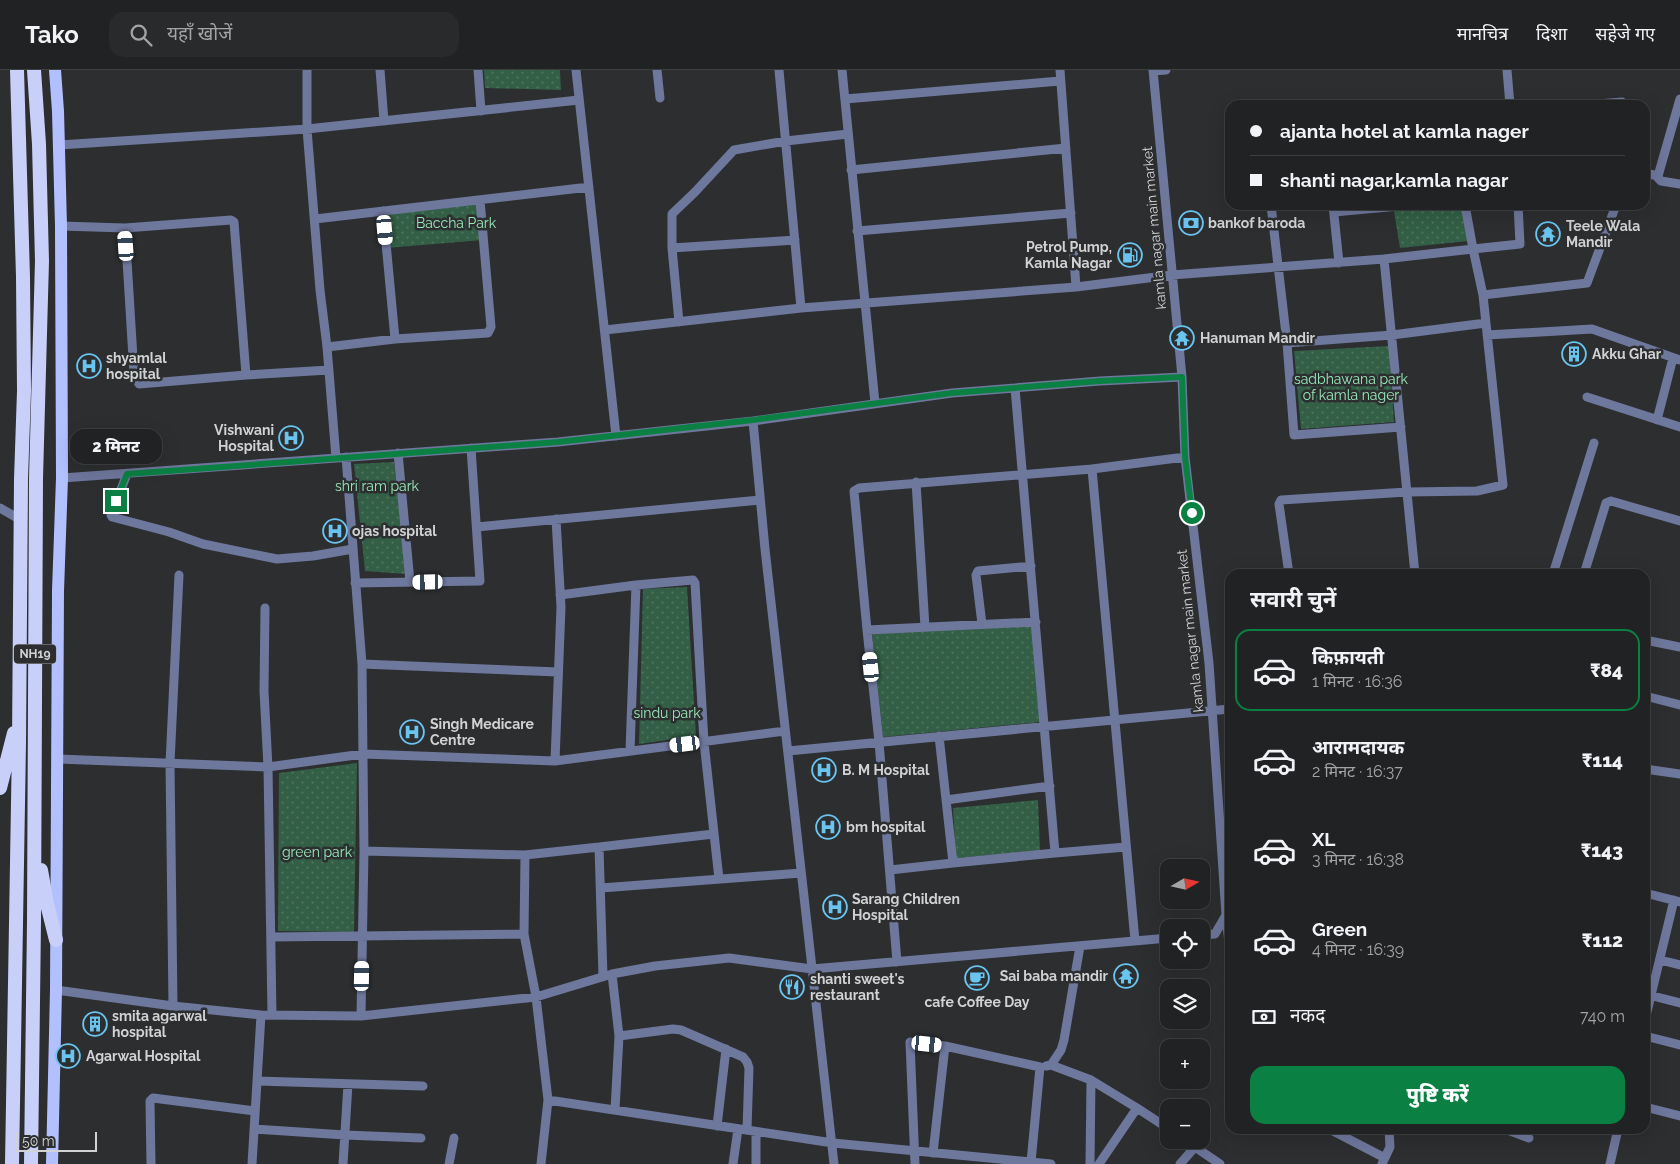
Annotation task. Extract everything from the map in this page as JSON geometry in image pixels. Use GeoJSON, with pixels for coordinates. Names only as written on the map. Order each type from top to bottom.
{"type":"FeatureCollection","features":[{"type":"Feature","properties":{"kind":"highway","name":"NH19"},"geometry":{"type":"LineString","coordinates":[[12,1164],[24,391],[17,70]]}},
{"type":"Feature","properties":{"kind":"highway","name":"NH19"},"geometry":{"type":"LineString","coordinates":[[31,1164],[36,478],[42,261],[39,144],[34,70]]}},
{"type":"Feature","properties":{"kind":"highway"},"geometry":{"type":"LineString","coordinates":[[0,788],[20,714]]}},
{"type":"Feature","properties":{"kind":"highway"},"geometry":{"type":"LineString","coordinates":[[34,833],[47,904],[56,940]]}},
{"type":"Feature","properties":{"kind":"main road"},"geometry":{"type":"LineString","coordinates":[[52,1164],[56,990],[58,591],[62,478],[59,145],[55,70]]}},
{"type":"Feature","properties":{"kind":"street"},"geometry":{"type":"LineString","coordinates":[[307,70],[307,129],[320,290],[328,347],[336,458]]}},
{"type":"Feature","properties":{"kind":"street"},"geometry":{"type":"LineString","coordinates":[[380,70],[384,121]]}},
{"type":"Feature","properties":{"kind":"street"},"geometry":{"type":"LineString","coordinates":[[478,70],[482,111]]}},
{"type":"Feature","properties":{"kind":"street"},"geometry":{"type":"LineString","coordinates":[[576,70],[616,436]]}},
{"type":"Feature","properties":{"kind":"street"},"geometry":{"type":"LineString","coordinates":[[657,70],[660,98]]}},
{"type":"Feature","properties":{"kind":"street"},"geometry":{"type":"LineString","coordinates":[[779,70],[801,308]]}},
{"type":"Feature","properties":{"kind":"street"},"geometry":{"type":"LineString","coordinates":[[842,70],[875,403]]}},
{"type":"Feature","properties":{"kind":"street"},"geometry":{"type":"LineString","coordinates":[[1060,70],[1076,287]]}},
{"type":"Feature","properties":{"kind":"street"},"geometry":{"type":"LineString","coordinates":[[1153,71],[1166,70]]}},
{"type":"Feature","properties":{"kind":"street"},"geometry":{"type":"LineString","coordinates":[[1507,70],[1510,100]]}},
{"type":"Feature","properties":{"kind":"street","name":"kamla nagar main market"},"geometry":{"type":"LineString","coordinates":[[1153,71],[1182,377],[1185,457],[1210,663],[1225,900]]}},
{"type":"Feature","properties":{"kind":"street"},"geometry":{"type":"LineString","coordinates":[[845,99],[1060,81]]}},
{"type":"Feature","properties":{"kind":"street"},"geometry":{"type":"LineString","coordinates":[[1680,99],[1658,176],[1660,181],[1680,184]]}},
{"type":"Feature","properties":{"kind":"street"},"geometry":{"type":"LineString","coordinates":[[59,145],[307,129],[579,100]]}},
{"type":"Feature","properties":{"kind":"street"},"geometry":{"type":"LineString","coordinates":[[679,322],[672,248],[672,214],[732,152],[739,148],[848,134]]}},
{"type":"Feature","properties":{"kind":"street"},"geometry":{"type":"LineString","coordinates":[[852,170],[1066,148]]}},
{"type":"Feature","properties":{"kind":"street"},"geometry":{"type":"LineString","coordinates":[[1650,174],[1658,176]]}},
{"type":"Feature","properties":{"kind":"street"},"geometry":{"type":"LineString","coordinates":[[315,219],[589,187]]}},
{"type":"Feature","properties":{"kind":"street"},"geometry":{"type":"LineString","coordinates":[[328,347],[395,339],[488,333],[491,327],[480,200]]}},
{"type":"Feature","properties":{"kind":"street"},"geometry":{"type":"LineString","coordinates":[[1272,210],[1287,342],[1294,434],[1401,427]]}},
{"type":"Feature","properties":{"kind":"street"},"geometry":{"type":"LineString","coordinates":[[1334,210],[1339,263]]}},
{"type":"Feature","properties":{"kind":"street"},"geometry":{"type":"LineString","coordinates":[[1288,569],[1279,501],[1407,492],[1477,491],[1503,485],[1483,295],[1466,210]]}},
{"type":"Feature","properties":{"kind":"street"},"geometry":{"type":"LineString","coordinates":[[605,330],[801,308],[1076,287],[1172,275],[1384,259],[1520,244],[1518,210]]}},
{"type":"Feature","properties":{"kind":"street"},"geometry":{"type":"LineString","coordinates":[[1483,295],[1588,283],[1614,210]]}},
{"type":"Feature","properties":{"kind":"street"},"geometry":{"type":"LineString","coordinates":[[383,211],[395,339]]}},
{"type":"Feature","properties":{"kind":"street"},"geometry":{"type":"LineString","coordinates":[[857,231],[1070,213]]}},
{"type":"Feature","properties":{"kind":"street"},"geometry":{"type":"LineString","coordinates":[[60,226],[125,228],[231,220],[234,222],[246,374]]}},
{"type":"Feature","properties":{"kind":"street"},"geometry":{"type":"LineString","coordinates":[[125,228],[134,374],[139,384],[246,374],[329,370]]}},
{"type":"Feature","properties":{"kind":"street"},"geometry":{"type":"LineString","coordinates":[[672,248],[795,240]]}},
{"type":"Feature","properties":{"kind":"street"},"geometry":{"type":"LineString","coordinates":[[1384,259],[1415,569]]}},
{"type":"Feature","properties":{"kind":"street"},"geometry":{"type":"LineString","coordinates":[[1287,342],[1392,335],[1486,323]]}},
{"type":"Feature","properties":{"kind":"street"},"geometry":{"type":"LineString","coordinates":[[1488,335],[1596,329],[1677,359],[1657,420]]}},
{"type":"Feature","properties":{"kind":"street"},"geometry":{"type":"LineString","coordinates":[[62,478],[558,442],[753,420],[952,393],[1182,377]]}},
{"type":"Feature","properties":{"kind":"street"},"geometry":{"type":"LineString","coordinates":[[1015,388],[1046,727],[1055,853]]}},
{"type":"Feature","properties":{"kind":"street"},"geometry":{"type":"LineString","coordinates":[[1587,397],[1680,427]]}},
{"type":"Feature","properties":{"kind":"street"},"geometry":{"type":"LineString","coordinates":[[753,420],[760,500],[834,1164]]}},
{"type":"Feature","properties":{"kind":"street"},"geometry":{"type":"LineString","coordinates":[[1555,569],[1594,443]]}},
{"type":"Feature","properties":{"kind":"street"},"geometry":{"type":"LineString","coordinates":[[355,583],[480,582],[471,448]]}},
{"type":"Feature","properties":{"kind":"street"},"geometry":{"type":"LineString","coordinates":[[398,454],[410,582]]}},
{"type":"Feature","properties":{"kind":"street"},"geometry":{"type":"LineString","coordinates":[[346,457],[362,664],[364,851],[361,1016]]}},
{"type":"Feature","properties":{"kind":"street"},"geometry":{"type":"LineString","coordinates":[[897,962],[879,742],[854,491],[859,488],[916,482],[1092,469],[1185,457]]}},
{"type":"Feature","properties":{"kind":"street"},"geometry":{"type":"LineString","coordinates":[[1092,469],[1135,941]]}},
{"type":"Feature","properties":{"kind":"street"},"geometry":{"type":"LineString","coordinates":[[127,474],[111,514],[112,516],[203,544],[284,560],[353,549]]}},
{"type":"Feature","properties":{"kind":"street"},"geometry":{"type":"LineString","coordinates":[[916,482],[925,627]]}},
{"type":"Feature","properties":{"kind":"street"},"geometry":{"type":"LineString","coordinates":[[477,528],[760,500]]}},
{"type":"Feature","properties":{"kind":"street"},"geometry":{"type":"LineString","coordinates":[[1586,569],[1606,503],[1611,501],[1680,521]]}},
{"type":"Feature","properties":{"kind":"street"},"geometry":{"type":"LineString","coordinates":[[0,508],[21,520]]}},
{"type":"Feature","properties":{"kind":"street"},"geometry":{"type":"LineString","coordinates":[[555,761],[560,595],[556,519]]}},
{"type":"Feature","properties":{"kind":"street"},"geometry":{"type":"LineString","coordinates":[[982,624],[976,575],[978,571],[1031,566]]}},
{"type":"Feature","properties":{"kind":"street"},"geometry":{"type":"LineString","coordinates":[[173,1006],[170,763],[179,575]]}},
{"type":"Feature","properties":{"kind":"street"},"geometry":{"type":"LineString","coordinates":[[560,595],[690,579],[695,583],[704,742],[719,879]]}},
{"type":"Feature","properties":{"kind":"street"},"geometry":{"type":"LineString","coordinates":[[630,751],[636,585]]}},
{"type":"Feature","properties":{"kind":"street"},"geometry":{"type":"LineString","coordinates":[[265,608],[264,691],[268,767],[272,1015]]}},
{"type":"Feature","properties":{"kind":"street"},"geometry":{"type":"LineString","coordinates":[[867,630],[1036,622]]}},
{"type":"Feature","properties":{"kind":"street"},"geometry":{"type":"LineString","coordinates":[[1650,641],[1680,647]]}},
{"type":"Feature","properties":{"kind":"street"},"geometry":{"type":"LineString","coordinates":[[362,664],[558,672]]}},
{"type":"Feature","properties":{"kind":"street"},"geometry":{"type":"LineString","coordinates":[[1650,697],[1680,705]]}},
{"type":"Feature","properties":{"kind":"street"},"geometry":{"type":"LineString","coordinates":[[788,751],[1225,710]]}},
{"type":"Feature","properties":{"kind":"street"},"geometry":{"type":"LineString","coordinates":[[58,758],[268,767],[363,754],[555,761],[786,731]]}},
{"type":"Feature","properties":{"kind":"street"},"geometry":{"type":"LineString","coordinates":[[939,736],[953,863]]}},
{"type":"Feature","properties":{"kind":"street"},"geometry":{"type":"LineString","coordinates":[[1650,770],[1680,774]]}},
{"type":"Feature","properties":{"kind":"street"},"geometry":{"type":"LineString","coordinates":[[946,800],[1050,786]]}},
{"type":"Feature","properties":{"kind":"street"},"geometry":{"type":"LineString","coordinates":[[364,851],[525,855],[714,834]]}},
{"type":"Feature","properties":{"kind":"street"},"geometry":{"type":"LineString","coordinates":[[890,870],[1126,846]]}},
{"type":"Feature","properties":{"kind":"street"},"geometry":{"type":"LineString","coordinates":[[599,847],[607,976],[619,1036],[615,1110]]}},
{"type":"Feature","properties":{"kind":"street"},"geometry":{"type":"LineString","coordinates":[[525,855],[524,934],[536,997],[548,1100],[541,1164]]}},
{"type":"Feature","properties":{"kind":"street"},"geometry":{"type":"LineString","coordinates":[[601,888],[801,873]]}},
{"type":"Feature","properties":{"kind":"street"},"geometry":{"type":"LineString","coordinates":[[1650,894],[1677,901],[1650,988]]}},
{"type":"Feature","properties":{"kind":"street"},"geometry":{"type":"LineString","coordinates":[[1210,934],[1215,934],[1225,917]]}},
{"type":"Feature","properties":{"kind":"street"},"geometry":{"type":"LineString","coordinates":[[271,937],[524,934]]}},
{"type":"Feature","properties":{"kind":"street"},"geometry":{"type":"LineString","coordinates":[[56,990],[173,1006],[261,1015],[361,1016],[536,997],[607,976],[655,966],[729,958],[812,969],[1160,939]]}},
{"type":"Feature","properties":{"kind":"street"},"geometry":{"type":"LineString","coordinates":[[1051,1065],[1061,1050],[1064,1040],[1080,946]]}},
{"type":"Feature","properties":{"kind":"street"},"geometry":{"type":"LineString","coordinates":[[1660,960],[1680,965]]}},
{"type":"Feature","properties":{"kind":"street"},"geometry":{"type":"LineString","coordinates":[[1650,995],[1680,1003]]}},
{"type":"Feature","properties":{"kind":"street"},"geometry":{"type":"LineString","coordinates":[[252,1164],[261,1015]]}},
{"type":"Feature","properties":{"kind":"street"},"geometry":{"type":"LineString","coordinates":[[619,1036],[673,1029],[681,1030],[743,1057],[749,1068],[747,1130],[756,1164]]}},
{"type":"Feature","properties":{"kind":"street"},"geometry":{"type":"LineString","coordinates":[[1650,1037],[1680,1045]]}},
{"type":"Feature","properties":{"kind":"street"},"geometry":{"type":"LineString","coordinates":[[915,1164],[910,1042],[945,1046],[1040,1067],[1051,1065],[1091,1080],[1160,1123]]}},
{"type":"Feature","properties":{"kind":"street"},"geometry":{"type":"LineString","coordinates":[[933,1153],[945,1046]]}},
{"type":"Feature","properties":{"kind":"street"},"geometry":{"type":"LineString","coordinates":[[717,1126],[726,1049]]}},
{"type":"Feature","properties":{"kind":"street"},"geometry":{"type":"LineString","coordinates":[[1031,1162],[1040,1067]]}},
{"type":"Feature","properties":{"kind":"street"},"geometry":{"type":"LineString","coordinates":[[1090,1164],[1091,1080]]}},
{"type":"Feature","properties":{"kind":"street"},"geometry":{"type":"LineString","coordinates":[[257,1081],[423,1086]]}},
{"type":"Feature","properties":{"kind":"street"},"geometry":{"type":"LineString","coordinates":[[343,1164],[348,1084]]}},
{"type":"Feature","properties":{"kind":"street"},"geometry":{"type":"LineString","coordinates":[[151,1164],[150,1101],[153,1098],[255,1111]]}},
{"type":"Feature","properties":{"kind":"street"},"geometry":{"type":"LineString","coordinates":[[548,1100],[833,1143],[933,1153],[986,1161],[1051,1164]]}},
{"type":"Feature","properties":{"kind":"street"},"geometry":{"type":"LineString","coordinates":[[1099,1164],[1137,1108]]}},
{"type":"Feature","properties":{"kind":"street"},"geometry":{"type":"LineString","coordinates":[[1650,1108],[1680,1116]]}},
{"type":"Feature","properties":{"kind":"street"},"geometry":{"type":"LineString","coordinates":[[254,1129],[421,1138]]}},
{"type":"Feature","properties":{"kind":"street"},"geometry":{"type":"LineString","coordinates":[[733,1164],[747,1130]]}},
{"type":"Feature","properties":{"kind":"street"},"geometry":{"type":"LineString","coordinates":[[1339,1134],[1384,1161],[1390,1144],[1390,1134]]}},
{"type":"Feature","properties":{"kind":"street"},"geometry":{"type":"LineString","coordinates":[[1518,1134],[1529,1138]]}},
{"type":"Feature","properties":{"kind":"street"},"geometry":{"type":"LineString","coordinates":[[1610,1164],[1617,1134]]}},
{"type":"Feature","properties":{"kind":"street"},"geometry":{"type":"LineString","coordinates":[[449,1164],[454,1138]]}},
{"type":"Feature","properties":{"kind":"street"},"geometry":{"type":"LineString","coordinates":[[1180,1164],[1193,1149]]}},
{"type":"Feature","properties":{"kind":"street"},"geometry":{"type":"LineString","coordinates":[[1198,1149],[1220,1164]]}},
{"type":"Feature","properties":{"kind":"green space"},"geometry":{"type":"Polygon","coordinates":[[[484,70],[560,70],[561,90],[485,88],[484,70]]]}},
{"type":"Feature","properties":{"kind":"green space","name":"Baccha Park"},"geometry":{"type":"Polygon","coordinates":[[[480,200],[483,240],[386,248],[383,211],[480,200]]]}},
{"type":"Feature","properties":{"kind":"green space"},"geometry":{"type":"Polygon","coordinates":[[[1465,210],[1468,241],[1400,248],[1394,211],[1465,210]]]}},
{"type":"Feature","properties":{"kind":"green space","name":"sadbhawana park of kamla nager"},"geometry":{"type":"Polygon","coordinates":[[[1389,346],[1394,422],[1301,429],[1294,351],[1389,346]]]}},
{"type":"Feature","properties":{"kind":"green space","name":"shri ram park"},"geometry":{"type":"Polygon","coordinates":[[[394,462],[406,574],[365,571],[354,464],[394,462]]]}},
{"type":"Feature","properties":{"kind":"green space","name":"sindu park"},"geometry":{"type":"Polygon","coordinates":[[[687,587],[696,736],[639,744],[643,589],[687,587]]]}},
{"type":"Feature","properties":{"kind":"green space"},"geometry":{"type":"Polygon","coordinates":[[[1032,626],[1040,722],[883,737],[872,633],[1032,626]]]}},
{"type":"Feature","properties":{"kind":"green space","name":"green park"},"geometry":{"type":"Polygon","coordinates":[[[357,763],[354,932],[278,931],[279,773],[357,763]]]}},
{"type":"Feature","properties":{"kind":"green space"},"geometry":{"type":"Polygon","coordinates":[[[1038,800],[1040,851],[956,858],[953,808],[1038,800]]]}},
{"type":"Feature","properties":{"kind":"place","name":"bankof baroda"},"geometry":{"type":"Point","coordinates":[1191,223]}},
{"type":"Feature","properties":{"kind":"place","name":"Teele Wala Mandir"},"geometry":{"type":"Point","coordinates":[1548,234]}},
{"type":"Feature","properties":{"kind":"place","name":"Petrol Pump, Kamla Nagar"},"geometry":{"type":"Point","coordinates":[1130,255]}},
{"type":"Feature","properties":{"kind":"place","name":"Hanuman Mandir"},"geometry":{"type":"Point","coordinates":[1182,338]}},
{"type":"Feature","properties":{"kind":"place","name":"Akku Ghar"},"geometry":{"type":"Point","coordinates":[1574,354]}},
{"type":"Feature","properties":{"kind":"place","name":"shyamlal hospital"},"geometry":{"type":"Point","coordinates":[89,366]}},
{"type":"Feature","properties":{"kind":"place","name":"Vishwani Hospital"},"geometry":{"type":"Point","coordinates":[291,438]}},
{"type":"Feature","properties":{"kind":"place","name":"ojas hospital"},"geometry":{"type":"Point","coordinates":[335,531]}},
{"type":"Feature","properties":{"kind":"place","name":"Singh Medicare Centre"},"geometry":{"type":"Point","coordinates":[412,732]}},
{"type":"Feature","properties":{"kind":"place","name":"B. M Hospital"},"geometry":{"type":"Point","coordinates":[824,770]}},
{"type":"Feature","properties":{"kind":"place","name":"bm hospital"},"geometry":{"type":"Point","coordinates":[828,827]}},
{"type":"Feature","properties":{"kind":"place","name":"Sarang Children Hospital"},"geometry":{"type":"Point","coordinates":[835,907]}},
{"type":"Feature","properties":{"kind":"place","name":"Sai baba mandir"},"geometry":{"type":"Point","coordinates":[1126,976]}},
{"type":"Feature","properties":{"kind":"place","name":"cafe Coffee Day"},"geometry":{"type":"Point","coordinates":[977,978]}},
{"type":"Feature","properties":{"kind":"place","name":"shanti sweet's restaurant"},"geometry":{"type":"Point","coordinates":[792,987]}},
{"type":"Feature","properties":{"kind":"place","name":"smita agarwal hospital"},"geometry":{"type":"Point","coordinates":[95,1024]}},
{"type":"Feature","properties":{"kind":"place","name":"Agarwal Hospital"},"geometry":{"type":"Point","coordinates":[68,1056]}},
{"type":"Feature","properties":{"kind":"route"},"geometry":{"type":"LineString","coordinates":[[116,501],[127,474],[558,442],[753,420],[952,393],[1100,381],[1182,377],[1185,457],[1192,513]]}}]}
